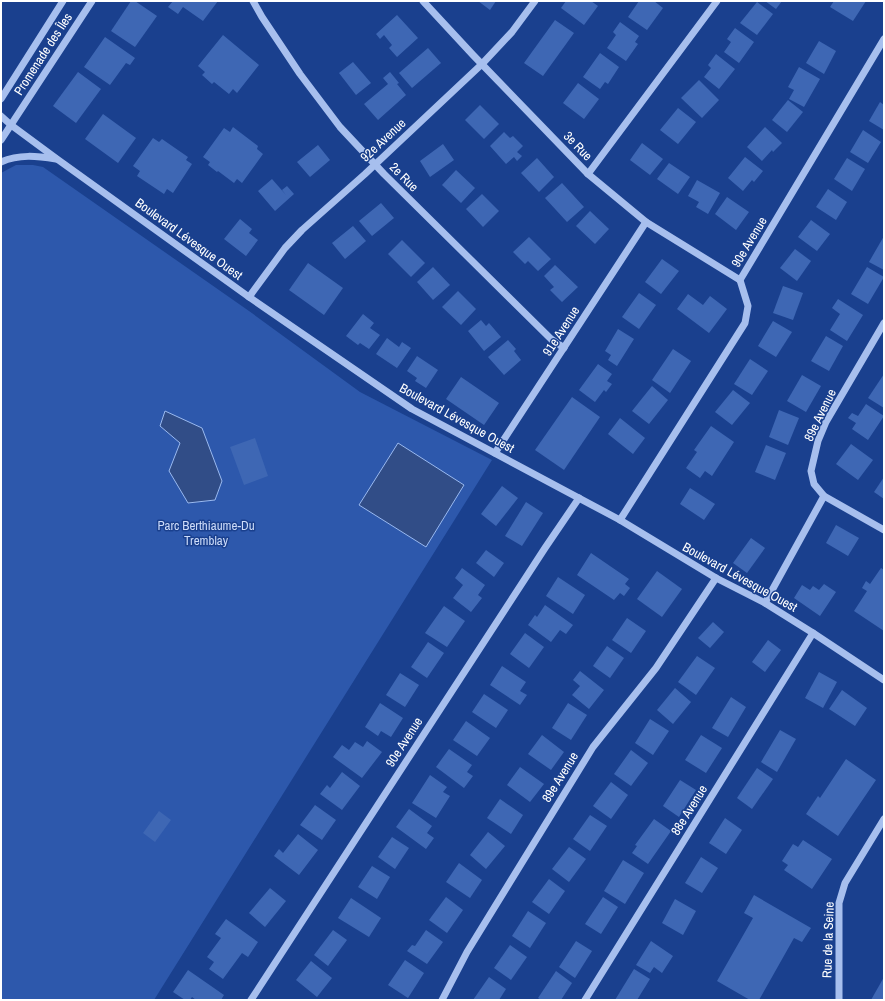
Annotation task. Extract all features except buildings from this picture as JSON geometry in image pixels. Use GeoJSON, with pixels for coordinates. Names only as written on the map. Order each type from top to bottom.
{"type":"FeatureCollection","features":[{"type":"Feature","properties":{"kind":"street","name":"Promenade des Îles"},"geometry":{"type":"LineString","coordinates":[[1,99],[63,1]]}},
{"type":"Feature","properties":{"kind":"street","name":"Promenade des Îles"},"geometry":{"type":"LineString","coordinates":[[1,140],[92,1]]}},
{"type":"Feature","properties":{"kind":"street","name":"2e Rue"},"geometry":{"type":"LineString","coordinates":[[253,1],[300,74],[340,126],[375,164],[551,339],[564,348]]}},
{"type":"Feature","properties":{"kind":"street","name":"3e Rue"},"geometry":{"type":"LineString","coordinates":[[423,1],[588,174],[646,222],[740,280]]}},
{"type":"Feature","properties":{"kind":"street","name":"92e Avenue"},"geometry":{"type":"LineString","coordinates":[[249,297],[285,248],[302,230],[482,64],[512,32],[535,1]]}},
{"type":"Feature","properties":{"kind":"street"},"geometry":{"type":"LineString","coordinates":[[588,174],[717,1]]}},
{"type":"Feature","properties":{"kind":"street","name":"90e Avenue"},"geometry":{"type":"LineString","coordinates":[[620,520],[745,323],[748,306],[740,280],[884,39]]}},
{"type":"Feature","properties":{"kind":"street","name":"Boulevard Lévesque Ouest"},"geometry":{"type":"LineString","coordinates":[[1,116],[57,159],[249,297],[412,409],[620,520],[716,578],[765,603],[884,680]]}},
{"type":"Feature","properties":{"kind":"street"},"geometry":{"type":"LineString","coordinates":[[1,162],[14,157],[24,156],[40,156],[57,159]]}},
{"type":"Feature","properties":{"kind":"street","name":"91e Avenue"},"geometry":{"type":"LineString","coordinates":[[495,453],[646,222]]}},
{"type":"Feature","properties":{"kind":"street","name":"89e Avenue"},"geometry":{"type":"LineString","coordinates":[[824,496],[814,484],[810,471],[818,440],[826,422],[884,323]]}},
{"type":"Feature","properties":{"kind":"street"},"geometry":{"type":"LineString","coordinates":[[765,603],[824,496],[884,530]]}},
{"type":"Feature","properties":{"kind":"street","name":"90e Avenue"},"geometry":{"type":"LineString","coordinates":[[251,1000],[579,498]]}},
{"type":"Feature","properties":{"kind":"street","name":"89e Avenue"},"geometry":{"type":"LineString","coordinates":[[442,1000],[467,952],[593,747],[656,668],[716,578]]}},
{"type":"Feature","properties":{"kind":"street","name":"88e Avenue"},"geometry":{"type":"LineString","coordinates":[[585,1000],[813,633]]}},
{"type":"Feature","properties":{"kind":"street","name":"Rue de la Seine"},"geometry":{"type":"LineString","coordinates":[[839,1000],[839,903],[845,883],[884,819]]}},
{"type":"Feature","properties":{"kind":"green space","name":"Parc Berthiaume-Du Tremblay"},"geometry":{"type":"Polygon","coordinates":[[[16,165],[33,165],[43,167],[249,311],[360,392],[492,460],[154,1000],[1,1000],[1,173],[16,165]]]}},
{"type":"Feature","properties":{"kind":"shaded area"},"geometry":{"type":"Polygon","coordinates":[[[165,411],[202,428],[222,481],[215,500],[188,503],[169,471],[180,443],[160,426],[165,411]]]}},
{"type":"Feature","properties":{"kind":"shaded area"},"geometry":{"type":"Polygon","coordinates":[[[398,443],[464,485],[426,547],[359,505],[398,443]]]}}]}
